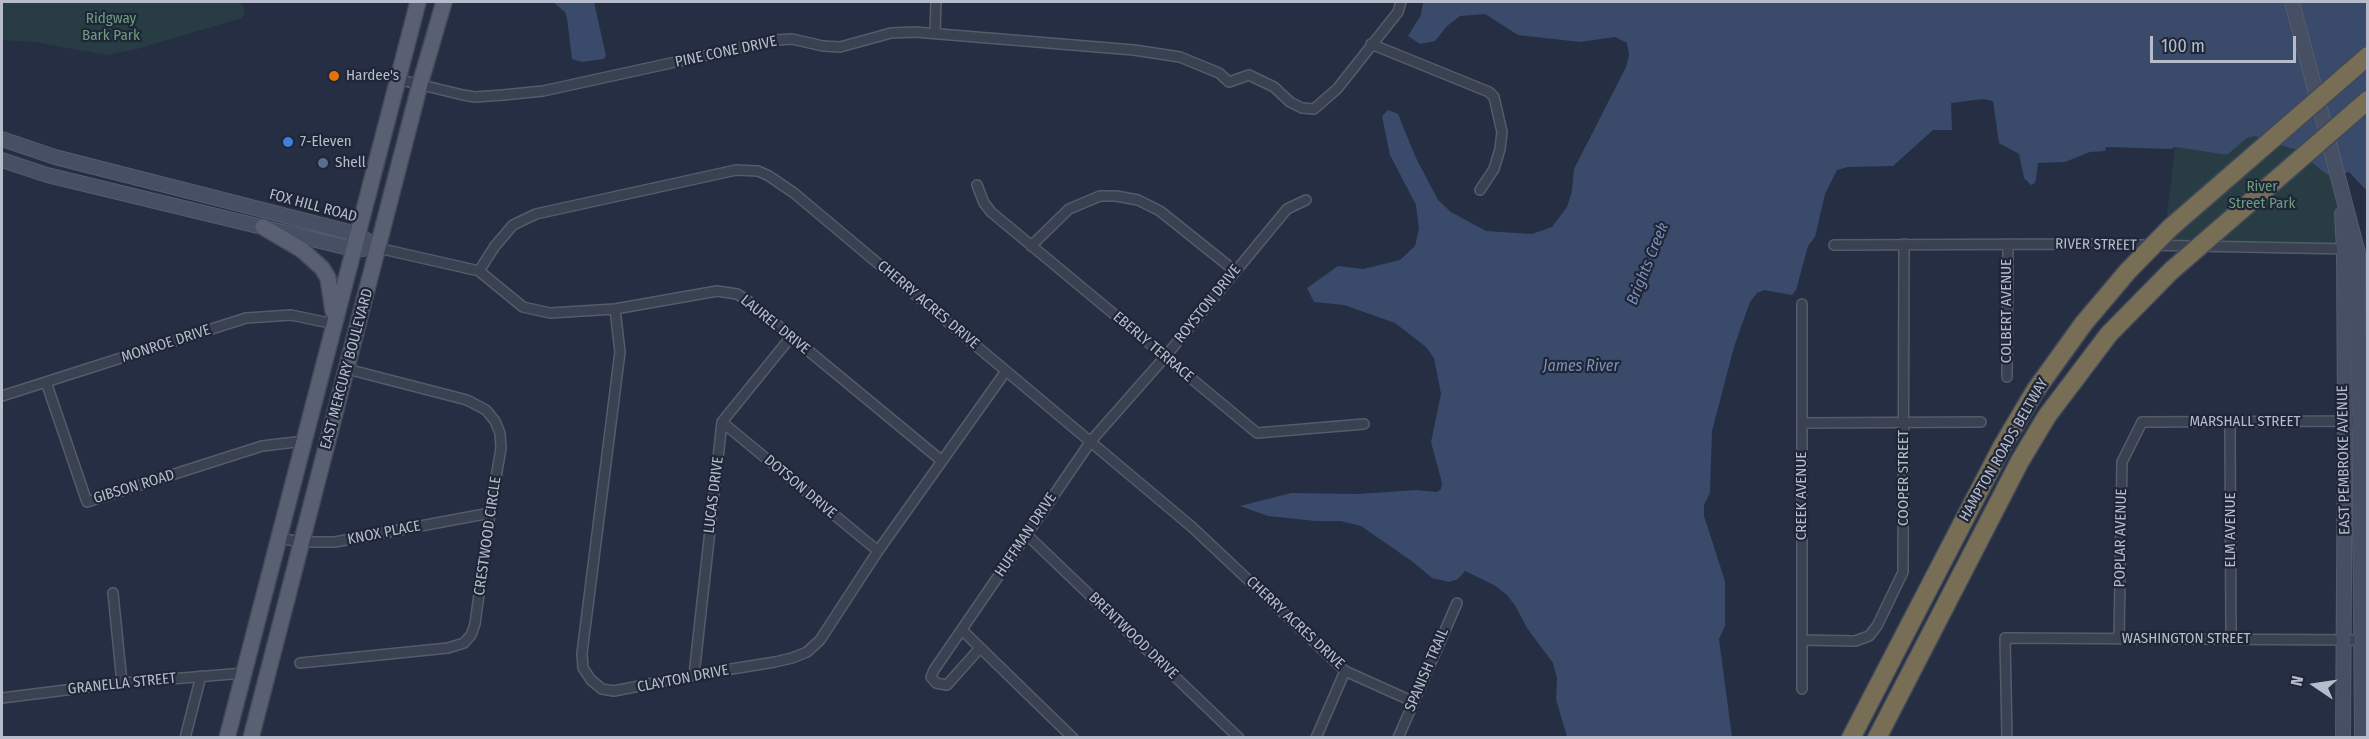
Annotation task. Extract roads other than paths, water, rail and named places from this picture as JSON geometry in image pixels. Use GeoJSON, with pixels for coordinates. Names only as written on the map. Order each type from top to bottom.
{"type":"FeatureCollection","features":[{"type":"Feature","properties":{"kind":"highway","name":"HAMPTON ROADS BELTWAY"},"geometry":{"type":"LineString","coordinates":[[1851,738],[1981,487],[2024,409],[2061,354],[2128,271],[2170,228],[2367,56]]}},
{"type":"Feature","properties":{"kind":"highway","name":"HAMPTON ROADS BELTWAY"},"geometry":{"type":"LineString","coordinates":[[1877,738],[2020,461],[2072,380],[2109,334],[2171,272],[2367,100]]}},
{"type":"Feature","properties":{"kind":"main road","name":"EAST MERCURY BOULEVARD"},"geometry":{"type":"LineString","coordinates":[[227,738],[418,2]]}},
{"type":"Feature","properties":{"kind":"main road","name":"EAST MERCURY BOULEVARD"},"geometry":{"type":"LineString","coordinates":[[251,738],[420,84],[444,2]]}},
{"type":"Feature","properties":{"kind":"main road","name":"EAST PEMBROKE AVENUE"},"geometry":{"type":"LineString","coordinates":[[2292,2],[2339,185],[2351,249],[2364,422],[2365,640],[2362,738]]}},
{"type":"Feature","properties":{"kind":"main road","name":"FOX HILL ROAD"},"geometry":{"type":"LineString","coordinates":[[2,139],[55,157],[378,248]]}},
{"type":"Feature","properties":{"kind":"main road","name":"FOX HILL ROAD"},"geometry":{"type":"LineString","coordinates":[[2,160],[47,175],[263,227],[355,242]]}},
{"type":"Feature","properties":{"kind":"main road"},"geometry":{"type":"LineString","coordinates":[[263,227],[302,250],[322,268],[331,290],[334,324]]}},
{"type":"Feature","properties":{"kind":"main road","name":"EAST PEMBROKE AVENUE"},"geometry":{"type":"LineString","coordinates":[[2343,738],[2345,422],[2351,249]]}},
{"type":"Feature","properties":{"kind":"main road"},"geometry":{"type":"LineString","coordinates":[[262,738],[272,694],[284,608]]}},
{"type":"Feature","properties":{"kind":"main road"},"geometry":{"type":"LineString","coordinates":[[218,738],[244,673]]}},
{"type":"Feature","properties":{"kind":"street"},"geometry":{"type":"LineString","coordinates":[[935,33],[936,2]]}},
{"type":"Feature","properties":{"kind":"street"},"geometry":{"type":"LineString","coordinates":[[1401,2],[1398,12],[1371,44],[1489,92],[1494,97],[1502,132],[1500,149],[1494,169],[1480,190]]}},
{"type":"Feature","properties":{"kind":"street","name":"PINE CONE DRIVE"},"geometry":{"type":"LineString","coordinates":[[397,79],[475,97],[503,95],[543,91],[776,40],[792,39],[823,46],[840,47],[891,33],[935,33],[1134,50],[1180,57],[1219,73],[1229,82],[1249,75],[1274,87],[1290,102],[1302,108],[1314,109],[1337,89],[1371,44]]}},
{"type":"Feature","properties":{"kind":"street","name":"CHERRY ACRES DRIVE"},"geometry":{"type":"LineString","coordinates":[[479,271],[503,236],[523,218],[736,170],[758,171],[769,176],[794,193],[1192,527],[1345,671],[1414,702]]}},
{"type":"Feature","properties":{"kind":"street","name":"EBERLY TERRACE"},"geometry":{"type":"LineString","coordinates":[[977,185],[984,203],[991,212],[1257,433],[1364,424]]}},
{"type":"Feature","properties":{"kind":"street"},"geometry":{"type":"LineString","coordinates":[[1031,246],[1069,209],[1100,196],[1116,196],[1138,200],[1160,211],[1235,271]]}},
{"type":"Feature","properties":{"kind":"street","name":"ROYSTON DRIVE"},"geometry":{"type":"LineString","coordinates":[[1091,441],[1165,357],[1287,209],[1306,200]]}},
{"type":"Feature","properties":{"kind":"street","name":"COOPER STREET"},"geometry":{"type":"LineString","coordinates":[[1802,640],[1855,641],[1869,636],[1877,626],[1903,572],[1904,244]]}},
{"type":"Feature","properties":{"kind":"street","name":"RIVER STREET"},"geometry":{"type":"LineString","coordinates":[[1834,245],[2008,244],[2351,249]]}},
{"type":"Feature","properties":{"kind":"street","name":"COLBERT AVENUE"},"geometry":{"type":"LineString","coordinates":[[2007,377],[2008,244]]}},
{"type":"Feature","properties":{"kind":"street"},"geometry":{"type":"LineString","coordinates":[[378,248],[479,271]]}},
{"type":"Feature","properties":{"kind":"street","name":"LAUREL DRIVE"},"geometry":{"type":"LineString","coordinates":[[479,271],[513,300],[534,310],[549,313],[615,309],[707,292],[727,292],[747,300],[790,338],[942,461]]}},
{"type":"Feature","properties":{"kind":"street","name":"CREEK AVENUE"},"geometry":{"type":"LineString","coordinates":[[1802,303],[1802,689]]}},
{"type":"Feature","properties":{"kind":"street","name":"CLAYTON DRIVE"},"geometry":{"type":"LineString","coordinates":[[615,309],[620,352],[582,653],[583,668],[591,680],[602,689],[614,691],[775,662],[807,652],[820,640],[878,551],[1006,370]]}},
{"type":"Feature","properties":{"kind":"street","name":"MONROE DRIVE"},"geometry":{"type":"LineString","coordinates":[[2,396],[246,318],[291,315],[334,324]]}},
{"type":"Feature","properties":{"kind":"street"},"geometry":{"type":"LineString","coordinates":[[722,422],[790,338]]}},
{"type":"Feature","properties":{"kind":"street","name":"CRESTWOOD CIRCLE"},"geometry":{"type":"LineString","coordinates":[[300,663],[448,648],[464,643],[471,635],[475,624],[501,448],[500,434],[495,421],[486,410],[467,400],[347,369]]}},
{"type":"Feature","properties":{"kind":"street","name":"GIBSON ROAD"},"geometry":{"type":"LineString","coordinates":[[46,382],[87,502],[262,446],[304,441]]}},
{"type":"Feature","properties":{"kind":"street","name":"LUCAS DRIVE"},"geometry":{"type":"LineString","coordinates":[[693,675],[722,422]]}},
{"type":"Feature","properties":{"kind":"street","name":"DOTSON DRIVE"},"geometry":{"type":"LineString","coordinates":[[722,422],[878,551]]}},
{"type":"Feature","properties":{"kind":"street"},"geometry":{"type":"LineString","coordinates":[[1803,423],[1981,422]]}},
{"type":"Feature","properties":{"kind":"street","name":"MARSHALL STREET"},"geometry":{"type":"LineString","coordinates":[[2133,439],[2142,422],[2364,422]]}},
{"type":"Feature","properties":{"kind":"street","name":"ELM AVENUE"},"geometry":{"type":"LineString","coordinates":[[2230,422],[2231,639]]}},
{"type":"Feature","properties":{"kind":"street","name":"POPLAR AVENUE"},"geometry":{"type":"LineString","coordinates":[[2120,639],[2122,462],[2133,439]]}},
{"type":"Feature","properties":{"kind":"street","name":"HUFFMAN DRIVE"},"geometry":{"type":"LineString","coordinates":[[980,648],[947,686],[936,683],[932,677],[934,670],[1091,441]]}},
{"type":"Feature","properties":{"kind":"street","name":"KNOX PLACE"},"geometry":{"type":"LineString","coordinates":[[279,538],[301,542],[335,542],[490,513]]}},
{"type":"Feature","properties":{"kind":"street"},"geometry":{"type":"LineString","coordinates":[[2344,524],[2364,524]]}},
{"type":"Feature","properties":{"kind":"street","name":"BRENTWOOD DRIVE"},"geometry":{"type":"LineString","coordinates":[[1026,534],[1239,738]]}},
{"type":"Feature","properties":{"kind":"street"},"geometry":{"type":"LineString","coordinates":[[113,593],[122,683]]}},
{"type":"Feature","properties":{"kind":"street","name":"SPANISH TRAIL"},"geometry":{"type":"LineString","coordinates":[[1398,738],[1457,603]]}},
{"type":"Feature","properties":{"kind":"street"},"geometry":{"type":"LineString","coordinates":[[962,630],[1073,738]]}},
{"type":"Feature","properties":{"kind":"street","name":"WASHINGTON STREET"},"geometry":{"type":"LineString","coordinates":[[2007,738],[2005,638],[2365,640]]}},
{"type":"Feature","properties":{"kind":"street"},"geometry":{"type":"LineString","coordinates":[[1316,738],[1345,671]]}},
{"type":"Feature","properties":{"kind":"street","name":"GRANELLA STREET"},"geometry":{"type":"LineString","coordinates":[[2,698],[122,683],[244,673]]}},
{"type":"Feature","properties":{"kind":"street"},"geometry":{"type":"LineString","coordinates":[[185,738],[201,676]]}},
{"type":"Feature","properties":{"kind":"water"},"geometry":{"type":"Polygon","coordinates":[[[553,2],[594,2],[606,56],[604,59],[582,62],[572,59],[565,12],[553,2]]]}},
{"type":"Feature","properties":{"kind":"water","name":"James River"},"geometry":{"type":"Polygon","coordinates":[[[1423,2],[2367,2],[2367,191],[2349,172],[2334,176],[2326,174],[2296,150],[2255,136],[2247,138],[2227,155],[2175,147],[2171,149],[2106,147],[2105,151],[2090,152],[2065,162],[2038,163],[2035,183],[2031,185],[2024,178],[2019,154],[1999,143],[1993,101],[1983,99],[1951,103],[1952,130],[1933,130],[1893,166],[1848,167],[1837,170],[1825,194],[1815,237],[1808,246],[1796,290],[1792,295],[1764,290],[1757,293],[1750,302],[1734,347],[1712,431],[1710,493],[1704,505],[1704,516],[1725,581],[1725,626],[1719,639],[1732,737],[1567,737],[1556,699],[1557,678],[1553,663],[1527,628],[1507,595],[1494,585],[1465,571],[1458,579],[1449,582],[1432,578],[1361,526],[1340,521],[1268,516],[1240,506],[1291,493],[1358,494],[1415,490],[1437,492],[1441,489],[1442,483],[1431,442],[1441,394],[1434,358],[1426,347],[1395,323],[1344,305],[1314,302],[1307,288],[1338,266],[1363,269],[1400,260],[1415,246],[1419,228],[1416,205],[1390,155],[1382,116],[1388,110],[1398,114],[1416,158],[1438,200],[1451,212],[1486,231],[1532,234],[1552,227],[1567,207],[1572,191],[1574,169],[1626,67],[1629,55],[1627,43],[1615,37],[1580,42],[1518,35],[1485,14],[1460,16],[1447,26],[1435,41],[1420,44],[1408,36],[1421,15],[1423,2]]]}},
{"type":"Feature","properties":{"kind":"place","name":"Hardee's"},"geometry":{"type":"Point","coordinates":[334,76]}},
{"type":"Feature","properties":{"kind":"place","name":"7-Eleven"},"geometry":{"type":"Point","coordinates":[288,142]}},
{"type":"Feature","properties":{"kind":"place","name":"Shell"},"geometry":{"type":"Point","coordinates":[323,163]}},
{"type":"Feature","properties":{"kind":"park label","name":"Ridgway Bark Park"},"geometry":{"type":"Point","coordinates":[111,28]}},
{"type":"Feature","properties":{"kind":"park label","name":"River Street Park"},"geometry":{"type":"Point","coordinates":[2262,196]}},
{"type":"Feature","properties":{"kind":"water label","name":"Brights Creek"},"geometry":{"type":"Point","coordinates":[1648,264]}}]}
